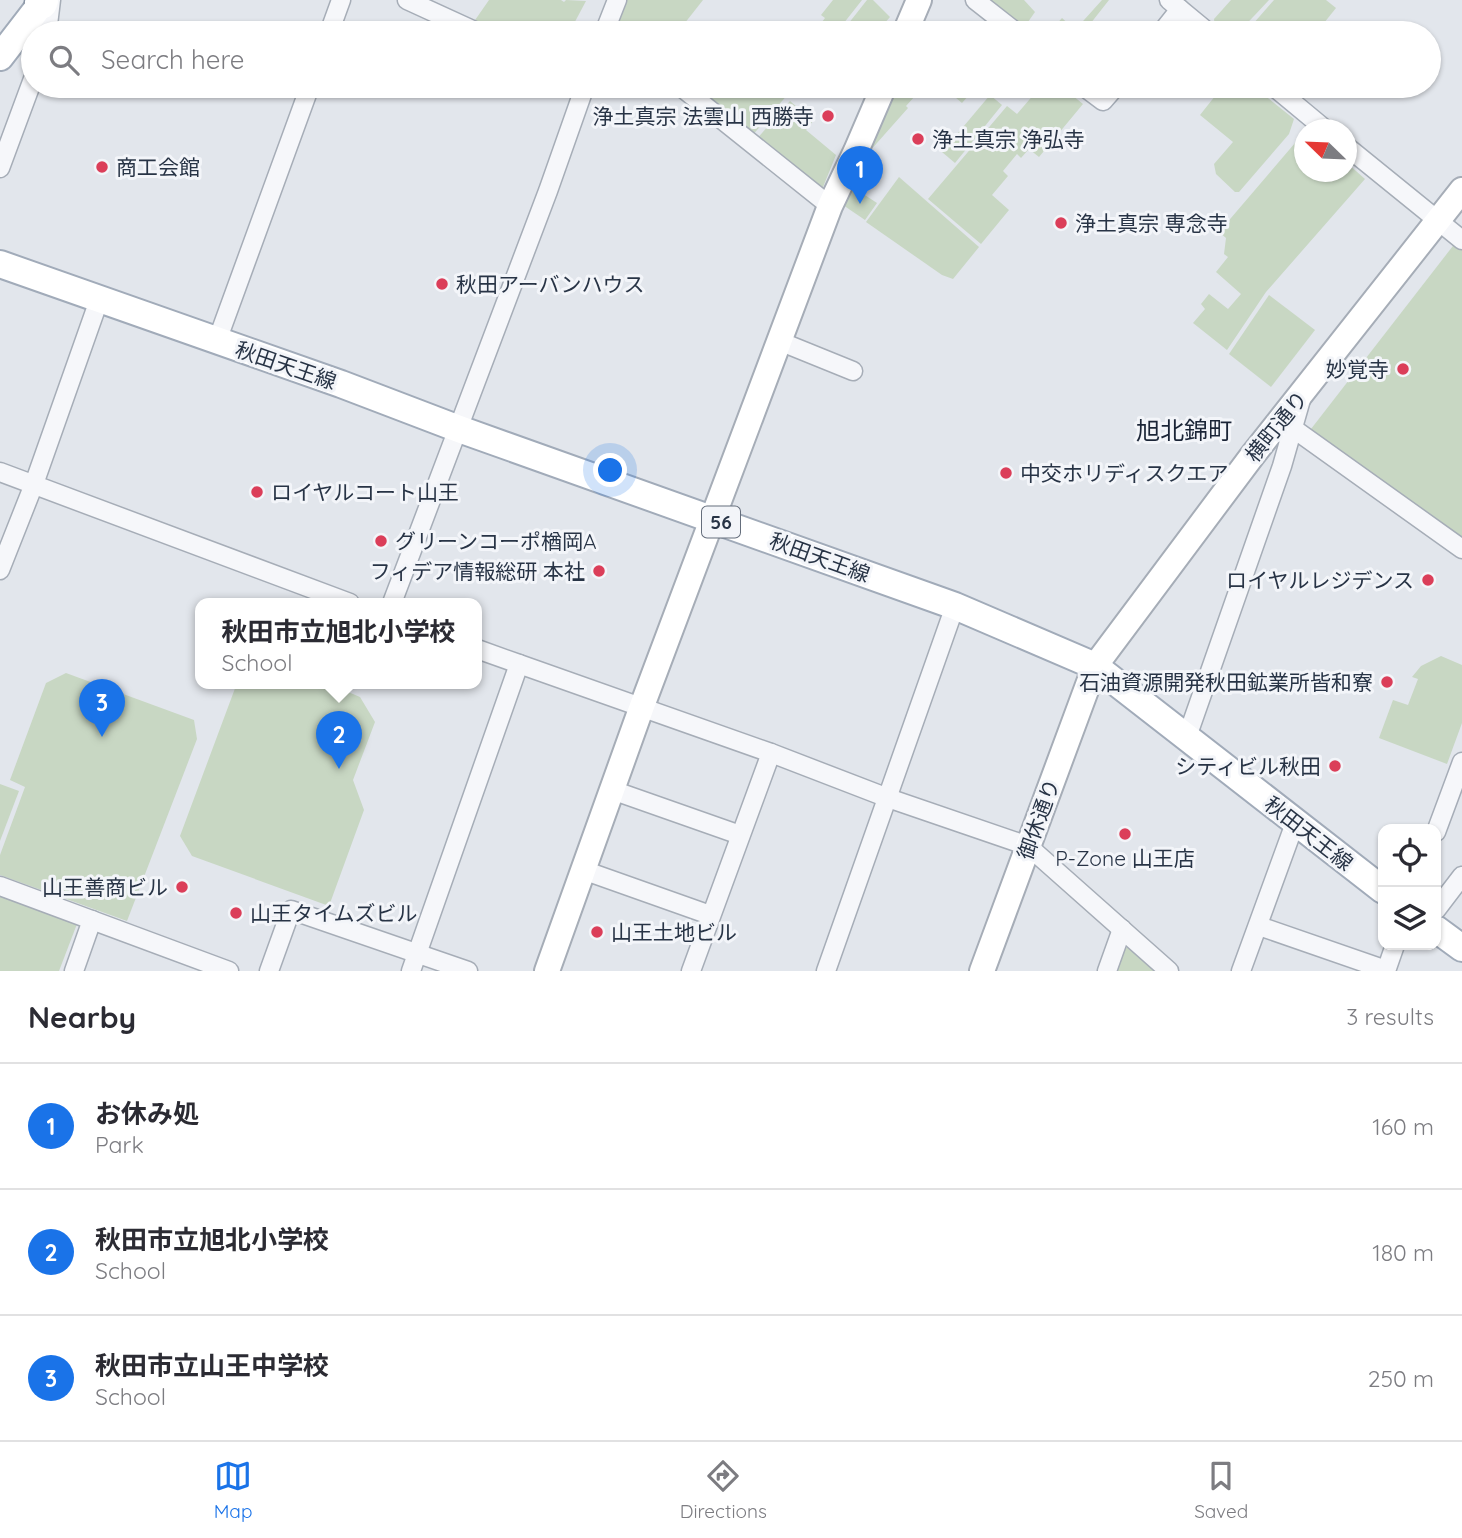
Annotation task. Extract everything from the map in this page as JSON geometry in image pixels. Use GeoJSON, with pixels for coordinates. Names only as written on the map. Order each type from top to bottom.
{"type":"FeatureCollection","features":[{"type":"Feature","properties":{"kind":"main road"},"geometry":{"type":"LineString","coordinates":[[32,21],[45,7]]}},
{"type":"Feature","properties":{"kind":"main road"},"geometry":{"type":"LineString","coordinates":[[0,57],[21,34]]}},
{"type":"Feature","properties":{"kind":"main road","name":"秋田天王線"},"geometry":{"type":"LineString","coordinates":[[0,264],[955,607],[1095,666],[1379,887]]}},
{"type":"Feature","properties":{"kind":"main road"},"geometry":{"type":"LineString","coordinates":[[1441,933],[1462,948]]}},
{"type":"Feature","properties":{"kind":"street"},"geometry":{"type":"LineString","coordinates":[[333,21],[341,0]]}},
{"type":"Feature","properties":{"kind":"street"},"geometry":{"type":"LineString","coordinates":[[407,0],[453,21]]}},
{"type":"Feature","properties":{"kind":"street"},"geometry":{"type":"LineString","coordinates":[[609,21],[617,0]]}},
{"type":"Feature","properties":{"kind":"street"},"geometry":{"type":"LineString","coordinates":[[910,21],[919,0]]}},
{"type":"Feature","properties":{"kind":"street"},"geometry":{"type":"LineString","coordinates":[[975,0],[1002,21]]}},
{"type":"Feature","properties":{"kind":"street"},"geometry":{"type":"LineString","coordinates":[[1167,21],[1175,5],[1194,21]]}},
{"type":"Feature","properties":{"kind":"street"},"geometry":{"type":"LineString","coordinates":[[0,168],[26,98]]}},
{"type":"Feature","properties":{"kind":"street"},"geometry":{"type":"LineString","coordinates":[[217,341],[306,98]]}},
{"type":"Feature","properties":{"kind":"street"},"geometry":{"type":"LineString","coordinates":[[393,598],[459,429],[581,98]]}},
{"type":"Feature","properties":{"kind":"street"},"geometry":{"type":"LineString","coordinates":[[694,98],[830,206]]}},
{"type":"Feature","properties":{"kind":"street"},"geometry":{"type":"LineString","coordinates":[[547,971],[642,706],[830,206],[879,98]]}},
{"type":"Feature","properties":{"kind":"street"},"geometry":{"type":"LineString","coordinates":[[1287,98],[1313,119]]}},
{"type":"Feature","properties":{"kind":"street"},"geometry":{"type":"LineString","coordinates":[[1357,155],[1462,240]]}},
{"type":"Feature","properties":{"kind":"street","name":"横町通り"},"geometry":{"type":"LineString","coordinates":[[1095,666],[1288,424],[1303,394],[1462,190]]}},
{"type":"Feature","properties":{"kind":"street"},"geometry":{"type":"LineString","coordinates":[[0,570],[34,484],[99,300]]}},
{"type":"Feature","properties":{"kind":"street"},"geometry":{"type":"LineString","coordinates":[[779,341],[853,371]]}},
{"type":"Feature","properties":{"kind":"street"},"geometry":{"type":"LineString","coordinates":[[1187,737],[1288,424],[1462,549]]}},
{"type":"Feature","properties":{"kind":"street"},"geometry":{"type":"LineString","coordinates":[[0,472],[337,598]]}},
{"type":"Feature","properties":{"kind":"street"},"geometry":{"type":"LineString","coordinates":[[826,971],[955,607]]}},
{"type":"Feature","properties":{"kind":"street"},"geometry":{"type":"LineString","coordinates":[[482,651],[1028,846],[1169,971]]}},
{"type":"Feature","properties":{"kind":"street"},"geometry":{"type":"LineString","coordinates":[[411,971],[519,664]]}},
{"type":"Feature","properties":{"kind":"street","name":"御休通り"},"geometry":{"type":"LineString","coordinates":[[982,971],[1095,666]]}},
{"type":"Feature","properties":{"kind":"street"},"geometry":{"type":"LineString","coordinates":[[691,971],[771,753]]}},
{"type":"Feature","properties":{"kind":"street"},"geometry":{"type":"LineString","coordinates":[[1439,824],[1462,762]]}},
{"type":"Feature","properties":{"kind":"street"},"geometry":{"type":"LineString","coordinates":[[612,790],[740,835]]}},
{"type":"Feature","properties":{"kind":"street"},"geometry":{"type":"LineString","coordinates":[[1241,971],[1295,823]]}},
{"type":"Feature","properties":{"kind":"street"},"geometry":{"type":"LineString","coordinates":[[583,870],[710,915]]}},
{"type":"Feature","properties":{"kind":"street"},"geometry":{"type":"LineString","coordinates":[[1441,903],[1462,876]]}},
{"type":"Feature","properties":{"kind":"street"},"geometry":{"type":"LineString","coordinates":[[0,886],[229,971]]}},
{"type":"Feature","properties":{"kind":"street"},"geometry":{"type":"LineString","coordinates":[[269,971],[291,910],[468,971]]}},
{"type":"Feature","properties":{"kind":"street"},"geometry":{"type":"LineString","coordinates":[[74,971],[92,920]]}},
{"type":"Feature","properties":{"kind":"street"},"geometry":{"type":"LineString","coordinates":[[1259,926],[1386,971],[1393,950]]}},
{"type":"Feature","properties":{"kind":"street"},"geometry":{"type":"LineString","coordinates":[[1107,971],[1122,929]]}},
{"type":"Feature","properties":{"kind":"green space"},"geometry":{"type":"Polygon","coordinates":[[[489,0],[586,1],[575,21],[474,21],[489,0]]]}},
{"type":"Feature","properties":{"kind":"green space"},"geometry":{"type":"Polygon","coordinates":[[[626,0],[703,0],[686,21],[618,21],[626,0]]]}},
{"type":"Feature","properties":{"kind":"green space"},"geometry":{"type":"Polygon","coordinates":[[[833,0],[862,0],[845,21],[823,21],[825,18],[821,15],[833,0]]]}},
{"type":"Feature","properties":{"kind":"green space"},"geometry":{"type":"Polygon","coordinates":[[[867,0],[873,0],[890,17],[886,21],[850,21],[867,0]]]}},
{"type":"Feature","properties":{"kind":"green space"},"geometry":{"type":"Polygon","coordinates":[[[986,0],[1024,0],[1035,12],[1029,21],[1013,21],[986,0]]]}},
{"type":"Feature","properties":{"kind":"green space"},"geometry":{"type":"Polygon","coordinates":[[[1102,0],[1109,0],[1092,21],[1083,21],[1102,0]]]}},
{"type":"Feature","properties":{"kind":"green space"},"geometry":{"type":"Polygon","coordinates":[[[1231,0],[1269,0],[1249,21],[1214,19],[1231,0]]]}},
{"type":"Feature","properties":{"kind":"green space"},"geometry":{"type":"Polygon","coordinates":[[[1274,0],[1326,0],[1336,8],[1326,21],[1256,21],[1274,0]]]}},
{"type":"Feature","properties":{"kind":"green space"},"geometry":{"type":"Polygon","coordinates":[[[711,98],[785,98],[751,137],[709,100],[711,98]]]}},
{"type":"Feature","properties":{"kind":"green space"},"geometry":{"type":"Polygon","coordinates":[[[889,98],[913,98],[906,106],[908,108],[861,161],[889,98]]]}},
{"type":"Feature","properties":{"kind":"green space"},"geometry":{"type":"Polygon","coordinates":[[[987,98],[994,98],[1002,105],[955,163],[942,152],[987,98]]]}},
{"type":"Feature","properties":{"kind":"green space"},"geometry":{"type":"Polygon","coordinates":[[[1031,98],[1076,98],[1083,104],[1039,157],[1029,149],[1021,158],[1017,154],[1003,171],[1008,176],[992,195],[1009,210],[981,244],[928,199],[1007,106],[1017,114],[1031,98]]]}},
{"type":"Feature","properties":{"kind":"green space"},"geometry":{"type":"Polygon","coordinates":[[[1213,98],[1268,98],[1294,119],[1289,134],[1239,192],[1235,192],[1216,174],[1214,164],[1233,142],[1200,115],[1213,98]]]}},
{"type":"Feature","properties":{"kind":"green space"},"geometry":{"type":"Polygon","coordinates":[[[790,101],[813,121],[806,130],[836,155],[821,192],[755,141],[790,101]]]}},
{"type":"Feature","properties":{"kind":"green space"},"geometry":{"type":"Polygon","coordinates":[[[1294,144],[1294,182],[1357,182],[1357,172],[1365,179],[1266,292],[1227,350],[1193,323],[1205,309],[1201,304],[1209,294],[1228,309],[1241,294],[1216,272],[1228,257],[1224,254],[1226,238],[1219,232],[1294,144]]]}},
{"type":"Feature","properties":{"kind":"green space"},"geometry":{"type":"Polygon","coordinates":[[[899,177],[979,247],[953,279],[942,275],[866,222],[899,177]]]}},
{"type":"Feature","properties":{"kind":"green space"},"geometry":{"type":"Polygon","coordinates":[[[851,186],[877,203],[865,220],[843,205],[851,186]]]}},
{"type":"Feature","properties":{"kind":"green space"},"geometry":{"type":"Polygon","coordinates":[[[1456,242],[1462,247],[1462,541],[1311,429],[1456,242]]]}},
{"type":"Feature","properties":{"kind":"green space"},"geometry":{"type":"Polygon","coordinates":[[[1269,295],[1315,330],[1271,387],[1229,354],[1269,295]]]}},
{"type":"Feature","properties":{"kind":"green space"},"geometry":{"type":"Polygon","coordinates":[[[1441,656],[1462,665],[1462,723],[1447,764],[1379,738],[1393,700],[1408,705],[1418,679],[1412,677],[1421,666],[1441,656]]]}},
{"type":"Feature","properties":{"kind":"green space"},"geometry":{"type":"Polygon","coordinates":[[[66,673],[194,720],[197,739],[127,921],[0,875],[0,855],[25,787],[10,780],[46,683],[66,673]]]}},
{"type":"Feature","properties":{"kind":"green space"},"geometry":{"type":"Polygon","coordinates":[[[235,689],[341,689],[360,697],[375,722],[353,780],[364,810],[329,906],[192,856],[180,836],[235,689]]]}},
{"type":"Feature","properties":{"kind":"green space"},"geometry":{"type":"Polygon","coordinates":[[[0,784],[19,791],[0,841],[0,784]]]}},
{"type":"Feature","properties":{"kind":"green space"},"geometry":{"type":"Polygon","coordinates":[[[0,895],[77,924],[59,971],[0,971],[0,895]]]}},
{"type":"Feature","properties":{"kind":"green space"},"geometry":{"type":"Polygon","coordinates":[[[1129,946],[1158,971],[1115,971],[1121,952],[1129,946]]]}},
{"type":"Feature","properties":{"kind":"place","name":"浄土真宗 法雲山 西勝寺"},"geometry":{"type":"Point","coordinates":[828,116]}},
{"type":"Feature","properties":{"kind":"place","name":"浄土真宗 浄弘寺"},"geometry":{"type":"Point","coordinates":[918,139]}},
{"type":"Feature","properties":{"kind":"place","name":"商工会館"},"geometry":{"type":"Point","coordinates":[102,167]}},
{"type":"Feature","properties":{"kind":"place","name":"お休み処"},"geometry":{"type":"Point","coordinates":[860,204]}},
{"type":"Feature","properties":{"kind":"place","name":"浄土真宗 専念寺"},"geometry":{"type":"Point","coordinates":[1061,223]}},
{"type":"Feature","properties":{"kind":"place","name":"秋田アーバンハウス"},"geometry":{"type":"Point","coordinates":[442,284]}},
{"type":"Feature","properties":{"kind":"place","name":"妙覚寺"},"geometry":{"type":"Point","coordinates":[1403,369]}},
{"type":"Feature","properties":{"kind":"place","name":"中交ホリディスクエア"},"geometry":{"type":"Point","coordinates":[1006,473]}},
{"type":"Feature","properties":{"kind":"place","name":"ロイヤルコート山王"},"geometry":{"type":"Point","coordinates":[257,492]}},
{"type":"Feature","properties":{"kind":"place","name":"グリーンコーポ楢岡A"},"geometry":{"type":"Point","coordinates":[381,541]}},
{"type":"Feature","properties":{"kind":"place","name":"フィデア情報総研 本社"},"geometry":{"type":"Point","coordinates":[599,571]}},
{"type":"Feature","properties":{"kind":"place","name":"ロイヤルレジデンス"},"geometry":{"type":"Point","coordinates":[1428,580]}},
{"type":"Feature","properties":{"kind":"place","name":"石油資源開発秋田鉱業所皆和寮"},"geometry":{"type":"Point","coordinates":[1387,682]}},
{"type":"Feature","properties":{"kind":"place","name":"秋田市立山王中学校"},"geometry":{"type":"Point","coordinates":[102,737]}},
{"type":"Feature","properties":{"kind":"place","name":"シティビル秋田"},"geometry":{"type":"Point","coordinates":[1335,766]}},
{"type":"Feature","properties":{"kind":"place","name":"秋田市立旭北小学校"},"geometry":{"type":"Point","coordinates":[339,769]}},
{"type":"Feature","properties":{"kind":"place","name":"P-Zone 山王店"},"geometry":{"type":"Point","coordinates":[1125,834]}},
{"type":"Feature","properties":{"kind":"place","name":"山王善商ビル"},"geometry":{"type":"Point","coordinates":[182,887]}},
{"type":"Feature","properties":{"kind":"place","name":"山王タイムズビル"},"geometry":{"type":"Point","coordinates":[236,913]}},
{"type":"Feature","properties":{"kind":"place","name":"山王土地ビル"},"geometry":{"type":"Point","coordinates":[597,932]}},
{"type":"Feature","properties":{"kind":"district","name":"旭北錦町"},"geometry":{"type":"Point","coordinates":[1184,430]}}]}
